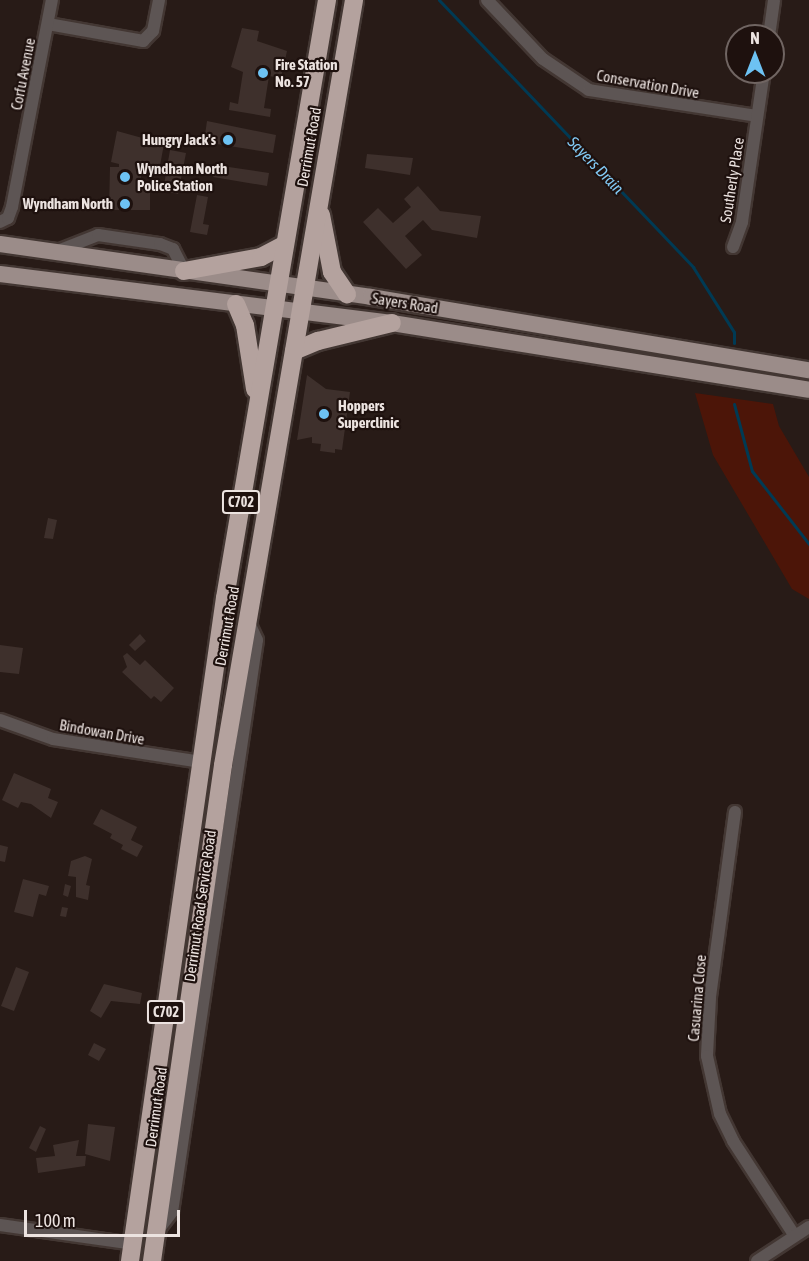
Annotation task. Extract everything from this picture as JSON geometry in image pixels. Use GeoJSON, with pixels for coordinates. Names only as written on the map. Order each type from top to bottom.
{"type":"FeatureCollection","features":[{"type":"Feature","properties":{"kind":"highway","name":"Derrimut Road"},"geometry":{"type":"LineString","coordinates":[[152,1261],[211,894],[223,765],[246,617],[354,0]]}},
{"type":"Feature","properties":{"kind":"highway","name":"Derrimut Road"},"geometry":{"type":"LineString","coordinates":[[132,1252],[201,762],[322,5]]}},
{"type":"Feature","properties":{"kind":"highway"},"geometry":{"type":"LineString","coordinates":[[318,201],[332,272],[347,294]]}},
{"type":"Feature","properties":{"kind":"highway"},"geometry":{"type":"LineString","coordinates":[[184,271],[261,257],[285,244]]}},
{"type":"Feature","properties":{"kind":"highway"},"geometry":{"type":"LineString","coordinates":[[236,304],[245,325],[258,406]]}},
{"type":"Feature","properties":{"kind":"highway"},"geometry":{"type":"LineString","coordinates":[[294,351],[318,341],[392,323]]}},
{"type":"Feature","properties":{"kind":"highway"},"geometry":{"type":"LineString","coordinates":[[201,762],[223,765]]}},
{"type":"Feature","properties":{"kind":"highway"},"geometry":{"type":"LineString","coordinates":[[181,907],[195,888],[211,894]]}},
{"type":"Feature","properties":{"kind":"main road","name":"Sayers Road"},"geometry":{"type":"LineString","coordinates":[[0,244],[60,250],[184,271],[560,327],[809,370]]}},
{"type":"Feature","properties":{"kind":"main road","name":"Sayers Road"},"geometry":{"type":"LineString","coordinates":[[0,274],[392,323],[809,390]]}},
{"type":"Feature","properties":{"kind":"main road"},"geometry":{"type":"LineString","coordinates":[[558,350],[560,327]]}},
{"type":"Feature","properties":{"kind":"street","name":"Corfu Avenue"},"geometry":{"type":"LineString","coordinates":[[2,222],[12,207],[52,0]]}},
{"type":"Feature","properties":{"kind":"street"},"geometry":{"type":"LineString","coordinates":[[48,24],[143,41],[153,31],[159,0]]}},
{"type":"Feature","properties":{"kind":"street","name":"Conservation Drive"},"geometry":{"type":"LineString","coordinates":[[487,0],[543,59],[590,90],[757,116]]}},
{"type":"Feature","properties":{"kind":"street"},"geometry":{"type":"LineString","coordinates":[[771,24],[774,0]]}},
{"type":"Feature","properties":{"kind":"street"},"geometry":{"type":"LineString","coordinates":[[757,116],[762,84]]}},
{"type":"Feature","properties":{"kind":"street","name":"Southerly Place"},"geometry":{"type":"LineString","coordinates":[[734,247],[742,222],[757,116]]}},
{"type":"Feature","properties":{"kind":"street","name":"Derrimut Road Service Road"},"geometry":{"type":"LineString","coordinates":[[211,894],[257,640],[246,617]]}},
{"type":"Feature","properties":{"kind":"street","name":"Bindowan Drive"},"geometry":{"type":"LineString","coordinates":[[0,720],[53,739],[201,762]]}},
{"type":"Feature","properties":{"kind":"street","name":"Casuarina Close"},"geometry":{"type":"LineString","coordinates":[[735,812],[710,998],[707,1056],[720,1114],[733,1141],[795,1236]]}},
{"type":"Feature","properties":{"kind":"street"},"geometry":{"type":"LineString","coordinates":[[0,1225],[132,1252]]}},
{"type":"Feature","properties":{"kind":"street"},"geometry":{"type":"LineString","coordinates":[[758,1261],[809,1227]]}},
{"type":"Feature","properties":{"kind":"shaded area"},"geometry":{"type":"Polygon","coordinates":[[[695,393],[773,404],[779,426],[809,477],[809,599],[792,589],[713,455],[695,393]]]}},
{"type":"Feature","properties":{"kind":"building","name":"Fire Station No. 57"},"geometry":{"type":"Polygon","coordinates":[[[242,28],[259,31],[257,41],[287,51],[281,78],[269,76],[264,108],[271,109],[270,117],[229,110],[230,102],[238,104],[243,72],[231,67],[242,28]]]}},
{"type":"Feature","properties":{"kind":"building"},"geometry":{"type":"Polygon","coordinates":[[[207,121],[276,135],[273,153],[204,142],[207,121]]]}},
{"type":"Feature","properties":{"kind":"building","name":"Wyndham North Police Station"},"geometry":{"type":"Polygon","coordinates":[[[117,131],[164,144],[159,171],[141,168],[141,183],[150,183],[150,210],[109,210],[110,167],[119,167],[119,164],[111,162],[117,131]]]}},
{"type":"Feature","properties":{"kind":"building"},"geometry":{"type":"Polygon","coordinates":[[[170,150],[186,153],[178,194],[163,191],[170,150]]]}},
{"type":"Feature","properties":{"kind":"building"},"geometry":{"type":"Polygon","coordinates":[[[367,154],[413,158],[410,175],[365,168],[367,154]]]}},
{"type":"Feature","properties":{"kind":"building"},"geometry":{"type":"Polygon","coordinates":[[[215,165],[269,173],[267,186],[213,177],[215,165]]]}},
{"type":"Feature","properties":{"kind":"building"},"geometry":{"type":"Polygon","coordinates":[[[418,186],[440,211],[481,216],[477,238],[432,230],[423,220],[405,236],[422,255],[406,269],[363,222],[378,208],[393,223],[411,207],[404,199],[418,186]]]}},
{"type":"Feature","properties":{"kind":"building"},"geometry":{"type":"Polygon","coordinates":[[[197,195],[208,197],[203,224],[209,225],[207,235],[190,232],[197,195]]]}},
{"type":"Feature","properties":{"kind":"building","name":"Hoppers Superclinic"},"geometry":{"type":"Polygon","coordinates":[[[307,375],[326,389],[350,392],[342,450],[335,449],[335,453],[320,451],[321,444],[312,443],[312,437],[297,440],[307,375]]]}},
{"type":"Feature","properties":{"kind":"building"},"geometry":{"type":"Polygon","coordinates":[[[48,518],[57,520],[53,539],[44,538],[48,518]]]}},
{"type":"Feature","properties":{"kind":"building"},"geometry":{"type":"Polygon","coordinates":[[[140,634],[146,641],[135,651],[129,645],[140,634]]]}},
{"type":"Feature","properties":{"kind":"building"},"geometry":{"type":"Polygon","coordinates":[[[0,645],[23,648],[19,674],[0,672],[0,645]]]}},
{"type":"Feature","properties":{"kind":"building"},"geometry":{"type":"Polygon","coordinates":[[[127,653],[140,665],[145,660],[174,688],[161,702],[154,696],[151,699],[122,672],[127,667],[123,656],[127,653]]]}},
{"type":"Feature","properties":{"kind":"building"},"geometry":{"type":"Polygon","coordinates":[[[14,773],[51,789],[48,798],[58,802],[51,818],[31,804],[21,802],[18,808],[2,800],[14,773]]]}},
{"type":"Feature","properties":{"kind":"building"},"geometry":{"type":"Polygon","coordinates":[[[101,809],[137,827],[131,840],[143,846],[137,857],[121,849],[123,845],[110,838],[112,834],[93,824],[101,809]]]}},
{"type":"Feature","properties":{"kind":"building"},"geometry":{"type":"Polygon","coordinates":[[[0,845],[8,847],[5,862],[0,861],[0,845]]]}},
{"type":"Feature","properties":{"kind":"building"},"geometry":{"type":"Polygon","coordinates":[[[85,856],[92,859],[86,885],[90,886],[88,900],[76,897],[76,877],[68,876],[71,861],[85,856]]]}},
{"type":"Feature","properties":{"kind":"building"},"geometry":{"type":"Polygon","coordinates":[[[23,879],[49,886],[46,896],[39,894],[33,917],[14,912],[23,879]]]}},
{"type":"Feature","properties":{"kind":"building"},"geometry":{"type":"Polygon","coordinates":[[[65,884],[71,886],[68,897],[63,895],[65,884]]]}},
{"type":"Feature","properties":{"kind":"building"},"geometry":{"type":"Polygon","coordinates":[[[62,907],[68,908],[66,917],[60,916],[62,907]]]}},
{"type":"Feature","properties":{"kind":"building"},"geometry":{"type":"Polygon","coordinates":[[[16,967],[29,972],[14,1011],[1,1006],[16,967]]]}},
{"type":"Feature","properties":{"kind":"building"},"geometry":{"type":"Polygon","coordinates":[[[104,984],[142,993],[140,1004],[111,1001],[101,1018],[90,1011],[104,984]]]}},
{"type":"Feature","properties":{"kind":"building"},"geometry":{"type":"Polygon","coordinates":[[[94,1043],[106,1049],[99,1061],[88,1055],[94,1043]]]}},
{"type":"Feature","properties":{"kind":"building"},"geometry":{"type":"Polygon","coordinates":[[[88,1124],[115,1127],[110,1161],[85,1154],[88,1124]]]}},
{"type":"Feature","properties":{"kind":"building"},"geometry":{"type":"Polygon","coordinates":[[[40,1126],[46,1129],[36,1152],[29,1148],[40,1126]]]}},
{"type":"Feature","properties":{"kind":"building"},"geometry":{"type":"Polygon","coordinates":[[[79,1140],[76,1156],[86,1156],[85,1166],[38,1173],[36,1158],[55,1156],[53,1145],[79,1140]]]}},
{"type":"Feature","properties":{"kind":"waterway","name":"Sayers Drain"},"geometry":{"type":"LineString","coordinates":[[439,0],[693,267],[734,332],[734,343]]}},
{"type":"Feature","properties":{"kind":"waterway","name":"Sayers Drain"},"geometry":{"type":"LineString","coordinates":[[734,404],[752,471],[809,544]]}},
{"type":"Feature","properties":{"kind":"place","name":"Fire Station No. 57"},"geometry":{"type":"Point","coordinates":[263,73]}},
{"type":"Feature","properties":{"kind":"place","name":"Hungry Jack's"},"geometry":{"type":"Point","coordinates":[228,140]}},
{"type":"Feature","properties":{"kind":"place","name":"Wyndham North Police Station"},"geometry":{"type":"Point","coordinates":[125,177]}},
{"type":"Feature","properties":{"kind":"place","name":"Wyndham North"},"geometry":{"type":"Point","coordinates":[125,204]}},
{"type":"Feature","properties":{"kind":"place","name":"Hoppers Superclinic"},"geometry":{"type":"Point","coordinates":[324,414]}}]}
